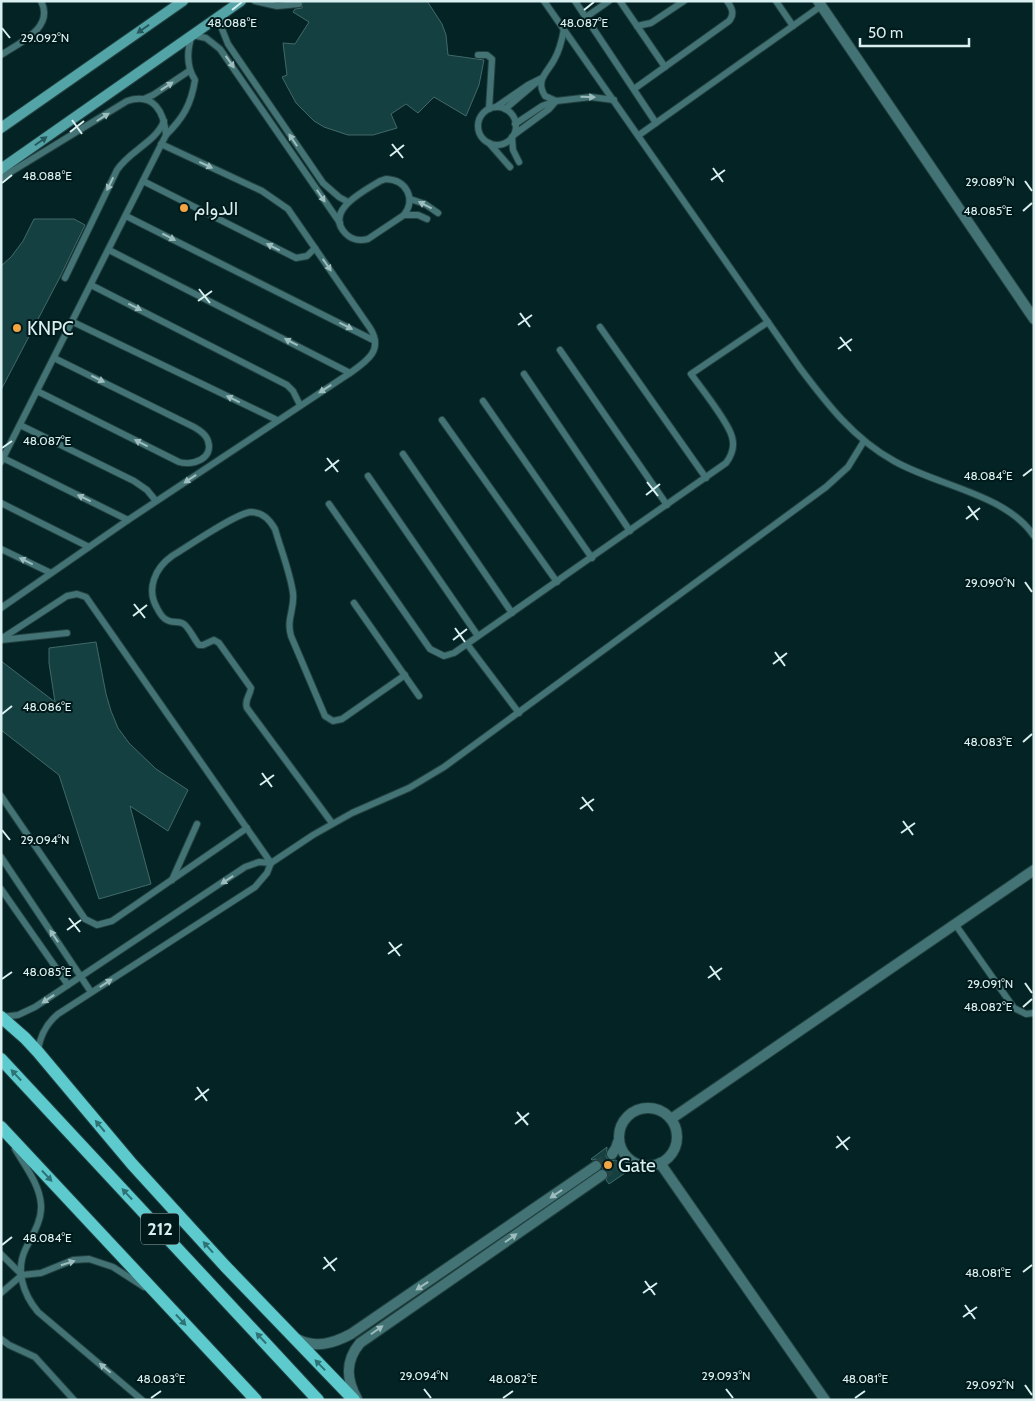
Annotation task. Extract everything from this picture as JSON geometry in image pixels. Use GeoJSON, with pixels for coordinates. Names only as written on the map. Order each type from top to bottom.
{"type":"FeatureCollection","features":[{"type":"Feature","properties":{"kind":"main road"},"geometry":{"type":"LineString","coordinates":[[1,128],[183,1]]}},
{"type":"Feature","properties":{"kind":"main road"},"geometry":{"type":"LineString","coordinates":[[1,169],[241,1]]}},
{"type":"Feature","properties":{"kind":"main road"},"geometry":{"type":"LineString","coordinates":[[1,134],[35,105]]}},
{"type":"Feature","properties":{"kind":"main road"},"geometry":{"type":"LineString","coordinates":[[1,1017],[38,1052],[132,1164],[225,1266],[356,1400]]}},
{"type":"Feature","properties":{"kind":"main road","name":"212"},"geometry":{"type":"LineString","coordinates":[[1,1059],[318,1400]]}},
{"type":"Feature","properties":{"kind":"main road","name":"212"},"geometry":{"type":"LineString","coordinates":[[2,1128],[256,1400]]}},
{"type":"Feature","properties":{"kind":"street"},"geometry":{"type":"LineString","coordinates":[[820,3],[1034,319]]}},
{"type":"Feature","properties":{"kind":"street"},"geometry":{"type":"LineString","coordinates":[[671,1119],[1034,870]]}},
{"type":"Feature","properties":{"kind":"street"},"geometry":{"type":"LineString","coordinates":[[612,1154],[618,1142],[618,1132],[622,1121],[629,1113],[639,1108],[649,1107],[660,1110],[675,1124],[676,1145],[671,1155],[660,1164],[654,1166],[643,1166],[633,1162],[624,1154],[618,1142]]}},
{"type":"Feature","properties":{"kind":"street"},"geometry":{"type":"LineString","coordinates":[[619,1165],[633,1162]]}},
{"type":"Feature","properties":{"kind":"street"},"geometry":{"type":"LineString","coordinates":[[660,1164],[825,1400]]}},
{"type":"Feature","properties":{"kind":"street"},"geometry":{"type":"LineString","coordinates":[[293,1336],[308,1343],[320,1345],[336,1342],[351,1334],[596,1166]]}},
{"type":"Feature","properties":{"kind":"street"},"geometry":{"type":"LineString","coordinates":[[356,1400],[348,1373],[351,1356],[360,1342],[602,1175]]}},
{"type":"Feature","properties":{"kind":"lane"},"geometry":{"type":"LineString","coordinates":[[1,55],[39,28],[44,16],[40,1]]}},
{"type":"Feature","properties":{"kind":"lane"},"geometry":{"type":"LineString","coordinates":[[254,1],[277,6],[299,4]]}},
{"type":"Feature","properties":{"kind":"lane"},"geometry":{"type":"LineString","coordinates":[[544,1],[800,368],[829,406],[864,441],[878,452],[908,468],[993,502],[1008,510],[1020,519],[1034,536]]}},
{"type":"Feature","properties":{"kind":"lane"},"geometry":{"type":"LineString","coordinates":[[575,1],[656,123]]}},
{"type":"Feature","properties":{"kind":"lane"},"geometry":{"type":"LineString","coordinates":[[586,17],[609,1]]}},
{"type":"Feature","properties":{"kind":"lane"},"geometry":{"type":"LineString","coordinates":[[620,1],[665,67]]}},
{"type":"Feature","properties":{"kind":"lane"},"geometry":{"type":"LineString","coordinates":[[637,26],[652,23],[684,1]]}},
{"type":"Feature","properties":{"kind":"lane"},"geometry":{"type":"LineString","coordinates":[[634,89],[729,21],[732,18],[732,10],[727,1]]}},
{"type":"Feature","properties":{"kind":"lane"},"geometry":{"type":"LineString","coordinates":[[776,1],[793,26]]}},
{"type":"Feature","properties":{"kind":"lane"},"geometry":{"type":"LineString","coordinates":[[639,135],[793,26],[820,3]]}},
{"type":"Feature","properties":{"kind":"lane"},"geometry":{"type":"LineString","coordinates":[[224,12],[222,29],[228,44],[320,179],[331,191],[348,202]]}},
{"type":"Feature","properties":{"kind":"lane"},"geometry":{"type":"LineString","coordinates":[[505,109],[542,78],[559,50],[564,29]]}},
{"type":"Feature","properties":{"kind":"lane"},"geometry":{"type":"LineString","coordinates":[[128,520],[2,460],[161,144],[166,135],[181,120],[193,93],[195,80],[189,71],[189,46],[192,35],[206,38],[220,49],[346,234],[351,238],[362,241],[374,237],[404,215],[410,199],[409,194],[403,184],[398,181],[386,179],[380,181],[348,202],[340,216],[340,223]]}},
{"type":"Feature","properties":{"kind":"lane"},"geometry":{"type":"LineString","coordinates":[[478,54],[487,55],[492,59],[492,108]]}},
{"type":"Feature","properties":{"kind":"lane"},"geometry":{"type":"LineString","coordinates":[[1,178],[127,101],[144,99],[153,95],[189,71]]}},
{"type":"Feature","properties":{"kind":"lane"},"geometry":{"type":"LineString","coordinates":[[542,78],[540,84],[542,90],[550,99],[556,101]]}},
{"type":"Feature","properties":{"kind":"lane"},"geometry":{"type":"LineString","coordinates":[[510,167],[483,138],[478,128],[480,117],[528,85],[542,78]]}},
{"type":"Feature","properties":{"kind":"lane"},"geometry":{"type":"LineString","coordinates":[[516,124],[542,106],[556,101],[591,97],[614,100]]}},
{"type":"Feature","properties":{"kind":"lane"},"geometry":{"type":"LineString","coordinates":[[144,99],[155,104],[162,114],[166,135]]}},
{"type":"Feature","properties":{"kind":"lane"},"geometry":{"type":"LineString","coordinates":[[488,142],[498,145],[509,140],[549,109],[556,101]]}},
{"type":"Feature","properties":{"kind":"lane"},"geometry":{"type":"LineString","coordinates":[[492,108],[505,109],[512,115],[516,124],[513,136],[513,150],[519,162]]}},
{"type":"Feature","properties":{"kind":"lane"},"geometry":{"type":"LineString","coordinates":[[65,278],[117,170],[126,158],[156,133],[164,121]]}},
{"type":"Feature","properties":{"kind":"lane"},"geometry":{"type":"LineString","coordinates":[[1,608],[156,501],[350,372],[371,356],[374,349],[375,341],[370,328],[292,214],[272,197],[161,144]]}},
{"type":"Feature","properties":{"kind":"lane"},"geometry":{"type":"LineString","coordinates":[[143,180],[296,258],[307,256],[315,248]]}},
{"type":"Feature","properties":{"kind":"lane"},"geometry":{"type":"LineString","coordinates":[[410,199],[425,204],[438,213]]}},
{"type":"Feature","properties":{"kind":"lane"},"geometry":{"type":"LineString","coordinates":[[404,215],[418,215],[427,219]]}},
{"type":"Feature","properties":{"kind":"lane"},"geometry":{"type":"LineString","coordinates":[[126,216],[375,341]]}},
{"type":"Feature","properties":{"kind":"lane"},"geometry":{"type":"LineString","coordinates":[[108,250],[350,372]]}},
{"type":"Feature","properties":{"kind":"lane"},"geometry":{"type":"LineString","coordinates":[[91,285],[287,385],[300,405]]}},
{"type":"Feature","properties":{"kind":"lane"},"geometry":{"type":"LineString","coordinates":[[73,322],[277,420]]}},
{"type":"Feature","properties":{"kind":"lane"},"geometry":{"type":"LineString","coordinates":[[329,504],[430,649],[438,655],[449,655],[721,468],[730,458],[733,451],[732,437],[730,431],[691,374],[768,322]]}},
{"type":"Feature","properties":{"kind":"lane"},"geometry":{"type":"LineString","coordinates":[[600,327],[706,478]]}},
{"type":"Feature","properties":{"kind":"lane"},"geometry":{"type":"LineString","coordinates":[[560,350],[667,506]]}},
{"type":"Feature","properties":{"kind":"lane"},"geometry":{"type":"LineString","coordinates":[[37,391],[179,462],[194,463],[207,452],[207,439],[194,427],[54,358]]}},
{"type":"Feature","properties":{"kind":"lane"},"geometry":{"type":"LineString","coordinates":[[524,374],[630,531]]}},
{"type":"Feature","properties":{"kind":"lane"},"geometry":{"type":"LineString","coordinates":[[483,401],[592,558]]}},
{"type":"Feature","properties":{"kind":"lane"},"geometry":{"type":"LineString","coordinates":[[442,420],[557,582]]}},
{"type":"Feature","properties":{"kind":"lane"},"geometry":{"type":"LineString","coordinates":[[20,425],[134,481],[147,490],[156,501]]}},
{"type":"Feature","properties":{"kind":"lane"},"geometry":{"type":"LineString","coordinates":[[1,1017],[27,1012],[245,867],[259,862],[270,863],[332,823],[427,778],[444,767],[826,487],[848,467],[864,441]]}},
{"type":"Feature","properties":{"kind":"lane"},"geometry":{"type":"LineString","coordinates":[[403,454],[512,613]]}},
{"type":"Feature","properties":{"kind":"lane"},"geometry":{"type":"LineString","coordinates":[[368,476],[478,636]]}},
{"type":"Feature","properties":{"kind":"lane"},"geometry":{"type":"LineString","coordinates":[[1,503],[89,547]]}},
{"type":"Feature","properties":{"kind":"lane"},"geometry":{"type":"LineString","coordinates":[[332,823],[248,708],[246,702],[250,688],[219,643],[214,640],[199,645],[185,625],[180,622],[168,621],[162,616],[152,594],[153,580],[156,572],[166,560],[236,517],[250,512],[263,515],[275,529],[291,587],[293,598],[289,623],[291,636],[325,716],[333,721],[342,719],[405,675]]}},
{"type":"Feature","properties":{"kind":"lane"},"geometry":{"type":"LineString","coordinates":[[1,548],[51,573]]}},
{"type":"Feature","properties":{"kind":"lane"},"geometry":{"type":"LineString","coordinates":[[1,639],[67,596],[77,594],[86,597],[270,863]]}},
{"type":"Feature","properties":{"kind":"lane"},"geometry":{"type":"LineString","coordinates":[[354,603],[419,696]]}},
{"type":"Feature","properties":{"kind":"lane"},"geometry":{"type":"LineString","coordinates":[[1,639],[67,633]]}},
{"type":"Feature","properties":{"kind":"lane"},"geometry":{"type":"LineString","coordinates":[[467,644],[519,713]]}},
{"type":"Feature","properties":{"kind":"lane"},"geometry":{"type":"LineString","coordinates":[[1,796],[88,922],[97,925],[107,924],[247,828]]}},
{"type":"Feature","properties":{"kind":"lane"},"geometry":{"type":"LineString","coordinates":[[171,881],[197,824]]}},
{"type":"Feature","properties":{"kind":"lane"},"geometry":{"type":"LineString","coordinates":[[1,857],[91,992]]}},
{"type":"Feature","properties":{"kind":"lane"},"geometry":{"type":"LineString","coordinates":[[38,1052],[41,1037],[51,1020],[58,1014],[255,887],[267,873],[270,863]]}},
{"type":"Feature","properties":{"kind":"lane"},"geometry":{"type":"LineString","coordinates":[[1,889],[68,985]]}},
{"type":"Feature","properties":{"kind":"lane"},"geometry":{"type":"LineString","coordinates":[[955,924],[1014,1008],[1026,1014],[1034,1013]]}},
{"type":"Feature","properties":{"kind":"lane"},"geometry":{"type":"LineString","coordinates":[[2,1128],[32,1176],[41,1205],[38,1223],[22,1257],[21,1266],[26,1293],[38,1312],[142,1400]]}},
{"type":"Feature","properties":{"kind":"lane"},"geometry":{"type":"LineString","coordinates":[[1,1254],[22,1275]]}},
{"type":"Feature","properties":{"kind":"lane"},"geometry":{"type":"LineString","coordinates":[[1,1293],[22,1275],[41,1273],[73,1260],[89,1259],[103,1262],[125,1274],[169,1306]]}},
{"type":"Feature","properties":{"kind":"lane"},"geometry":{"type":"LineString","coordinates":[[1,1339],[35,1357],[74,1400]]}},
{"type":"Feature","properties":{"kind":"building"},"geometry":{"type":"Polygon","coordinates":[[[303,1],[427,1],[442,24],[446,35],[448,55],[484,60],[479,85],[466,116],[434,97],[418,113],[406,104],[391,114],[397,128],[373,135],[348,135],[324,127],[314,121],[296,103],[282,77],[287,75],[283,43],[295,44],[309,22],[293,12],[295,9],[302,8],[303,1]]]}},
{"type":"Feature","properties":{"kind":"building","name":"KNPC"},"geometry":{"type":"Polygon","coordinates":[[[34,219],[74,219],[85,225],[1,390],[1,266],[11,257],[23,241],[34,219]]]}},
{"type":"Feature","properties":{"kind":"building"},"geometry":{"type":"Polygon","coordinates":[[[96,642],[106,694],[118,728],[129,743],[156,769],[188,790],[168,831],[130,806],[151,884],[99,899],[59,775],[1,730],[1,661],[55,702],[49,663],[49,648],[96,642]]]}},
{"type":"Feature","properties":{"kind":"building","name":"Gate"},"geometry":{"type":"Polygon","coordinates":[[[607,1147],[606,1157],[611,1161],[616,1160],[625,1173],[609,1184],[606,1180],[609,1174],[602,1168],[601,1162],[591,1159],[607,1147]]]}},
{"type":"Feature","properties":{"kind":"tunnel"},"geometry":{"type":"LineString","coordinates":[[596,1166],[612,1154]]}},
{"type":"Feature","properties":{"kind":"tunnel"},"geometry":{"type":"LineString","coordinates":[[602,1175],[619,1165]]}},
{"type":"Feature","properties":{"kind":"place","name":"الدوام"},"geometry":{"type":"Point","coordinates":[184,208]}},
{"type":"Feature","properties":{"kind":"place","name":"KNPC"},"geometry":{"type":"Point","coordinates":[17,328]}},
{"type":"Feature","properties":{"kind":"place","name":"Gate"},"geometry":{"type":"Point","coordinates":[608,1165]}}]}
